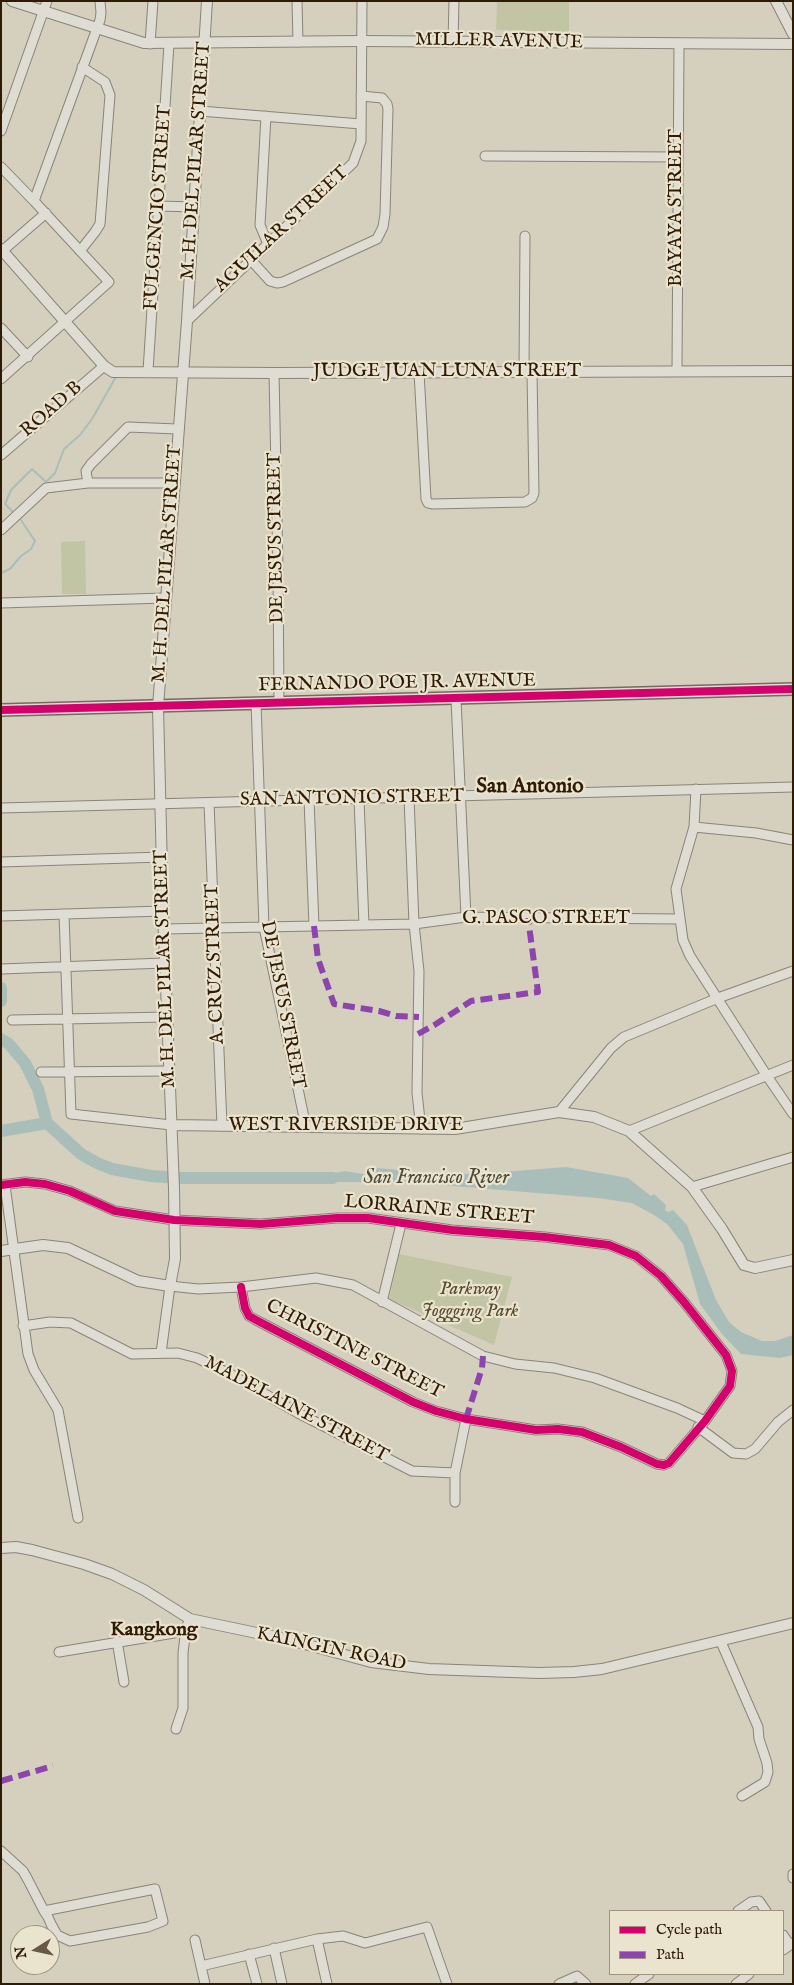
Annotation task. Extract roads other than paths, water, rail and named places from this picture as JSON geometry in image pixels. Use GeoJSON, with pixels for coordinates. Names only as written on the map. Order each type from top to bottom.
{"type":"FeatureCollection","features":[{"type":"Feature","properties":{"kind":"main road","name":"FERNANDO POE JR. AVENUE"},"geometry":{"type":"LineString","coordinates":[[1,710],[793,690]]}},
{"type":"Feature","properties":{"kind":"street","name":"MILLER AVENUE"},"geometry":{"type":"LineString","coordinates":[[12,1],[96,29],[150,44],[361,41],[793,44]]}},
{"type":"Feature","properties":{"kind":"street"},"geometry":{"type":"LineString","coordinates":[[1,131],[47,1]]}},
{"type":"Feature","properties":{"kind":"street"},"geometry":{"type":"LineString","coordinates":[[34,200],[96,29],[101,13],[100,1]]}},
{"type":"Feature","properties":{"kind":"street"},"geometry":{"type":"LineString","coordinates":[[150,44],[153,1]]}},
{"type":"Feature","properties":{"kind":"street","name":"M. H. DEL PILAR STREET"},"geometry":{"type":"LineString","coordinates":[[170,1286],[174,1259],[174,1188],[163,911],[158,707],[177,429],[187,321],[207,1]]}},
{"type":"Feature","properties":{"kind":"street"},"geometry":{"type":"LineString","coordinates":[[297,1],[298,42]]}},
{"type":"Feature","properties":{"kind":"street","name":"AGUILAR STREET"},"geometry":{"type":"LineString","coordinates":[[187,321],[353,163],[359,149],[361,124],[362,1]]}},
{"type":"Feature","properties":{"kind":"street"},"geometry":{"type":"LineString","coordinates":[[452,42],[454,1]]}},
{"type":"Feature","properties":{"kind":"street"},"geometry":{"type":"LineString","coordinates":[[776,1],[793,34]]}},
{"type":"Feature","properties":{"kind":"street","name":"FULGENCIO STREET"},"geometry":{"type":"LineString","coordinates":[[148,371],[169,44]]}},
{"type":"Feature","properties":{"kind":"street","name":"BAYAYA STREET"},"geometry":{"type":"LineString","coordinates":[[677,371],[678,44]]}},
{"type":"Feature","properties":{"kind":"street"},"geometry":{"type":"LineString","coordinates":[[80,251],[96,232],[100,224],[110,95],[104,82],[82,67]]}},
{"type":"Feature","properties":{"kind":"street"},"geometry":{"type":"LineString","coordinates":[[251,260],[270,281],[277,283],[377,238],[383,227],[385,214],[388,109],[387,104],[382,98],[361,96]]}},
{"type":"Feature","properties":{"kind":"street"},"geometry":{"type":"LineString","coordinates":[[200,111],[361,124]]}},
{"type":"Feature","properties":{"kind":"street"},"geometry":{"type":"LineString","coordinates":[[266,116],[260,226],[268,244]]}},
{"type":"Feature","properties":{"kind":"street"},"geometry":{"type":"LineString","coordinates":[[485,156],[677,157]]}},
{"type":"Feature","properties":{"kind":"street"},"geometry":{"type":"LineString","coordinates":[[1,167],[109,282],[66,323],[1,379]]}},
{"type":"Feature","properties":{"kind":"street"},"geometry":{"type":"LineString","coordinates":[[159,206],[194,207]]}},
{"type":"Feature","properties":{"kind":"street"},"geometry":{"type":"LineString","coordinates":[[46,213],[2,250],[104,366]]}},
{"type":"Feature","properties":{"kind":"street"},"geometry":{"type":"LineString","coordinates":[[419,372],[426,499],[428,503],[530,501],[534,493],[528,372],[525,236]]}},
{"type":"Feature","properties":{"kind":"street"},"geometry":{"type":"LineString","coordinates":[[1,328],[28,357]]}},
{"type":"Feature","properties":{"kind":"street","name":"JUDGE JUAN LUNA STREET"},"geometry":{"type":"LineString","coordinates":[[104,366],[113,372],[793,371]]}},
{"type":"Feature","properties":{"kind":"street","name":"ROAD B"},"geometry":{"type":"LineString","coordinates":[[1,455],[104,366]]}},
{"type":"Feature","properties":{"kind":"street","name":"DE JESUS STREET"},"geometry":{"type":"LineString","coordinates":[[274,373],[279,703]]}},
{"type":"Feature","properties":{"kind":"street"},"geometry":{"type":"LineString","coordinates":[[88,483],[86,471],[91,464],[128,427],[177,429]]}},
{"type":"Feature","properties":{"kind":"street"},"geometry":{"type":"LineString","coordinates":[[1,530],[46,488],[88,483],[174,483]]}},
{"type":"Feature","properties":{"kind":"street"},"geometry":{"type":"LineString","coordinates":[[1,602],[165,598]]}},
{"type":"Feature","properties":{"kind":"street"},"geometry":{"type":"LineString","coordinates":[[456,699],[466,917]]}},
{"type":"Feature","properties":{"kind":"street","name":"DE JESUS STREET"},"geometry":{"type":"LineString","coordinates":[[256,703],[264,927],[306,1127]]}},
{"type":"Feature","properties":{"kind":"street","name":"SAN ANTONIO STREET"},"geometry":{"type":"LineString","coordinates":[[1,808],[793,787]]}},
{"type":"Feature","properties":{"kind":"street"},"geometry":{"type":"LineString","coordinates":[[696,789],[694,827],[676,889],[679,919],[686,947],[766,1076],[793,1114]]}},
{"type":"Feature","properties":{"kind":"street"},"geometry":{"type":"LineString","coordinates":[[409,797],[414,924],[419,971],[417,1093],[421,1129]]}},
{"type":"Feature","properties":{"kind":"street"},"geometry":{"type":"LineString","coordinates":[[309,799],[314,926]]}},
{"type":"Feature","properties":{"kind":"street"},"geometry":{"type":"LineString","coordinates":[[359,799],[364,925]]}},
{"type":"Feature","properties":{"kind":"street","name":"A. CRUZ STREET"},"geometry":{"type":"LineString","coordinates":[[209,803],[222,1126]]}},
{"type":"Feature","properties":{"kind":"street"},"geometry":{"type":"LineString","coordinates":[[694,827],[756,833],[793,840]]}},
{"type":"Feature","properties":{"kind":"street"},"geometry":{"type":"LineString","coordinates":[[1,862],[162,857]]}},
{"type":"Feature","properties":{"kind":"street"},"geometry":{"type":"LineString","coordinates":[[1,916],[163,911]]}},
{"type":"Feature","properties":{"kind":"street"},"geometry":{"type":"LineString","coordinates":[[64,914],[70,1072]]}},
{"type":"Feature","properties":{"kind":"street","name":"G. PASCO STREET"},"geometry":{"type":"LineString","coordinates":[[164,929],[414,924],[466,917],[679,919]]}},
{"type":"Feature","properties":{"kind":"street"},"geometry":{"type":"LineString","coordinates":[[3,969],[165,963]]}},
{"type":"Feature","properties":{"kind":"street"},"geometry":{"type":"LineString","coordinates":[[559,1112],[611,1048],[624,1037],[718,998],[793,971]]}},
{"type":"Feature","properties":{"kind":"street"},"geometry":{"type":"LineString","coordinates":[[12,1020],[167,1017]]}},
{"type":"Feature","properties":{"kind":"street"},"geometry":{"type":"LineString","coordinates":[[630,1131],[793,1065]]}},
{"type":"Feature","properties":{"kind":"street"},"geometry":{"type":"LineString","coordinates":[[41,1072],[169,1071]]}},
{"type":"Feature","properties":{"kind":"street","name":"WEST RIVERSIDE DRIVE"},"geometry":{"type":"LineString","coordinates":[[70,1072],[71,1114],[171,1125],[455,1129],[559,1112],[594,1117],[630,1131],[692,1187],[722,1229],[744,1265],[755,1268],[793,1260]]}},
{"type":"Feature","properties":{"kind":"street"},"geometry":{"type":"LineString","coordinates":[[692,1187],[793,1157]]}},
{"type":"Feature","properties":{"kind":"street","name":"LORRAINE STREET"},"geometry":{"type":"LineString","coordinates":[[3,1185],[25,1182],[45,1184],[70,1191],[115,1211],[174,1220],[261,1224],[337,1218],[368,1218],[401,1224],[609,1245],[636,1256],[661,1276],[726,1355],[732,1371],[730,1386],[702,1424]]}},
{"type":"Feature","properties":{"kind":"street"},"geometry":{"type":"LineString","coordinates":[[3,1185],[28,1354],[34,1370],[58,1410],[78,1518]]}},
{"type":"Feature","properties":{"kind":"street"},"geometry":{"type":"LineString","coordinates":[[382,1302],[401,1224]]}},
{"type":"Feature","properties":{"kind":"street"},"geometry":{"type":"LineString","coordinates":[[1,1251],[43,1245],[68,1248],[138,1281],[170,1286],[198,1288],[242,1286],[316,1278],[353,1285],[484,1356],[515,1364],[554,1368],[595,1378],[678,1408],[702,1424],[733,1453],[746,1454],[754,1449],[778,1422],[793,1410]]}},
{"type":"Feature","properties":{"kind":"street"},"geometry":{"type":"LineString","coordinates":[[161,1353],[170,1286]]}},
{"type":"Feature","properties":{"kind":"street","name":"CHRISTINE STREET"},"geometry":{"type":"LineString","coordinates":[[242,1286],[245,1308],[249,1316],[413,1402],[436,1411],[536,1430],[558,1429],[582,1432],[621,1447],[657,1464],[664,1465],[669,1463],[702,1424]]}},
{"type":"Feature","properties":{"kind":"street","name":"MADELAINE STREET"},"geometry":{"type":"LineString","coordinates":[[24,1326],[50,1322],[70,1323],[132,1354],[178,1353],[197,1358],[412,1472],[455,1473]]}},
{"type":"Feature","properties":{"kind":"street"},"geometry":{"type":"LineString","coordinates":[[455,1502],[455,1473],[466,1418]]}},
{"type":"Feature","properties":{"kind":"street","name":"KAINGIN ROAD"},"geometry":{"type":"LineString","coordinates":[[1,1548],[16,1547],[32,1550],[84,1564],[112,1574],[144,1590],[188,1624],[236,1630],[288,1640],[371,1662],[440,1669],[539,1673],[602,1669],[721,1642],[793,1623]]}},
{"type":"Feature","properties":{"kind":"street"},"geometry":{"type":"LineString","coordinates":[[59,1652],[174,1633],[188,1624]]}},
{"type":"Feature","properties":{"kind":"street"},"geometry":{"type":"LineString","coordinates":[[176,1729],[184,1708],[183,1653],[188,1624]]}},
{"type":"Feature","properties":{"kind":"street"},"geometry":{"type":"LineString","coordinates":[[117,1642],[124,1682]]}},
{"type":"Feature","properties":{"kind":"street"},"geometry":{"type":"LineString","coordinates":[[721,1642],[758,1727],[759,1739],[767,1763],[768,1772],[764,1782],[742,1796]]}},
{"type":"Feature","properties":{"kind":"street"},"geometry":{"type":"LineString","coordinates":[[1,1851],[23,1871],[57,1935],[70,1941],[148,1927],[163,1921],[155,1889],[44,1910]]}},
{"type":"Feature","properties":{"kind":"street"},"geometry":{"type":"LineString","coordinates":[[739,1910],[751,1902],[759,1901],[765,1910]]}},
{"type":"Feature","properties":{"kind":"street"},"geometry":{"type":"LineString","coordinates":[[202,1966],[317,1939],[343,1936],[365,1943],[427,1927],[447,1984]]}},
{"type":"Feature","properties":{"kind":"street"},"geometry":{"type":"LineString","coordinates":[[317,1939],[327,1984]]}},
{"type":"Feature","properties":{"kind":"street"},"geometry":{"type":"LineString","coordinates":[[195,1940],[205,1984]]}},
{"type":"Feature","properties":{"kind":"street"},"geometry":{"type":"LineString","coordinates":[[274,1948],[282,1984]]}},
{"type":"Feature","properties":{"kind":"street"},"geometry":{"type":"LineString","coordinates":[[249,1954],[257,1984]]}},
{"type":"Feature","properties":{"kind":"street"},"geometry":{"type":"LineString","coordinates":[[635,1984],[648,1975]]}},
{"type":"Feature","properties":{"kind":"street"},"geometry":{"type":"LineString","coordinates":[[736,1984],[748,1975]]}},
{"type":"Feature","properties":{"kind":"street"},"geometry":{"type":"LineString","coordinates":[[559,1984],[577,1976],[586,1984]]}},
{"type":"Feature","properties":{"kind":"water"},"geometry":{"type":"Polygon","coordinates":[[[566,1167],[628,1178],[651,1196],[654,1194],[666,1205],[665,1210],[668,1212],[673,1210],[687,1225],[716,1300],[729,1322],[741,1332],[762,1341],[775,1341],[793,1335],[793,1355],[780,1358],[741,1354],[722,1334],[700,1304],[683,1244],[667,1224],[632,1203],[598,1198],[405,1182],[315,1182],[316,1177],[345,1171],[374,1176],[375,1168],[401,1170],[412,1174],[477,1174],[566,1167]]]}},
{"type":"Feature","properties":{"kind":"waterway","name":"San Francisco River"},"geometry":{"type":"LineString","coordinates":[[15,514],[5,504],[11,490],[32,469],[46,482],[55,473],[64,449],[80,435],[92,419],[117,375]]}},
{"type":"Feature","properties":{"kind":"waterway","name":"San Francisco River"},"geometry":{"type":"LineString","coordinates":[[1,573],[10,569],[20,557],[31,549],[35,541],[19,517]]}},
{"type":"Feature","properties":{"kind":"waterway","name":"San Francisco River"},"geometry":{"type":"LineString","coordinates":[[1,988],[1,1001]]}},
{"type":"Feature","properties":{"kind":"waterway","name":"San Francisco River"},"geometry":{"type":"LineString","coordinates":[[1,1039],[9,1044],[25,1063],[38,1089],[47,1123],[81,1154],[97,1163],[112,1169],[151,1176],[179,1178],[333,1178]]}},
{"type":"Feature","properties":{"kind":"waterway"},"geometry":{"type":"LineString","coordinates":[[1,1131],[47,1123]]}},
{"type":"Feature","properties":{"kind":"district","name":"San Antonio"},"geometry":{"type":"Point","coordinates":[530,788]}},
{"type":"Feature","properties":{"kind":"district","name":"Kangkong"},"geometry":{"type":"Point","coordinates":[154,1631]}},
{"type":"Feature","properties":{"kind":"park label","name":"Parkway Joggging Park"},"geometry":{"type":"Point","coordinates":[470,1301]}}]}
